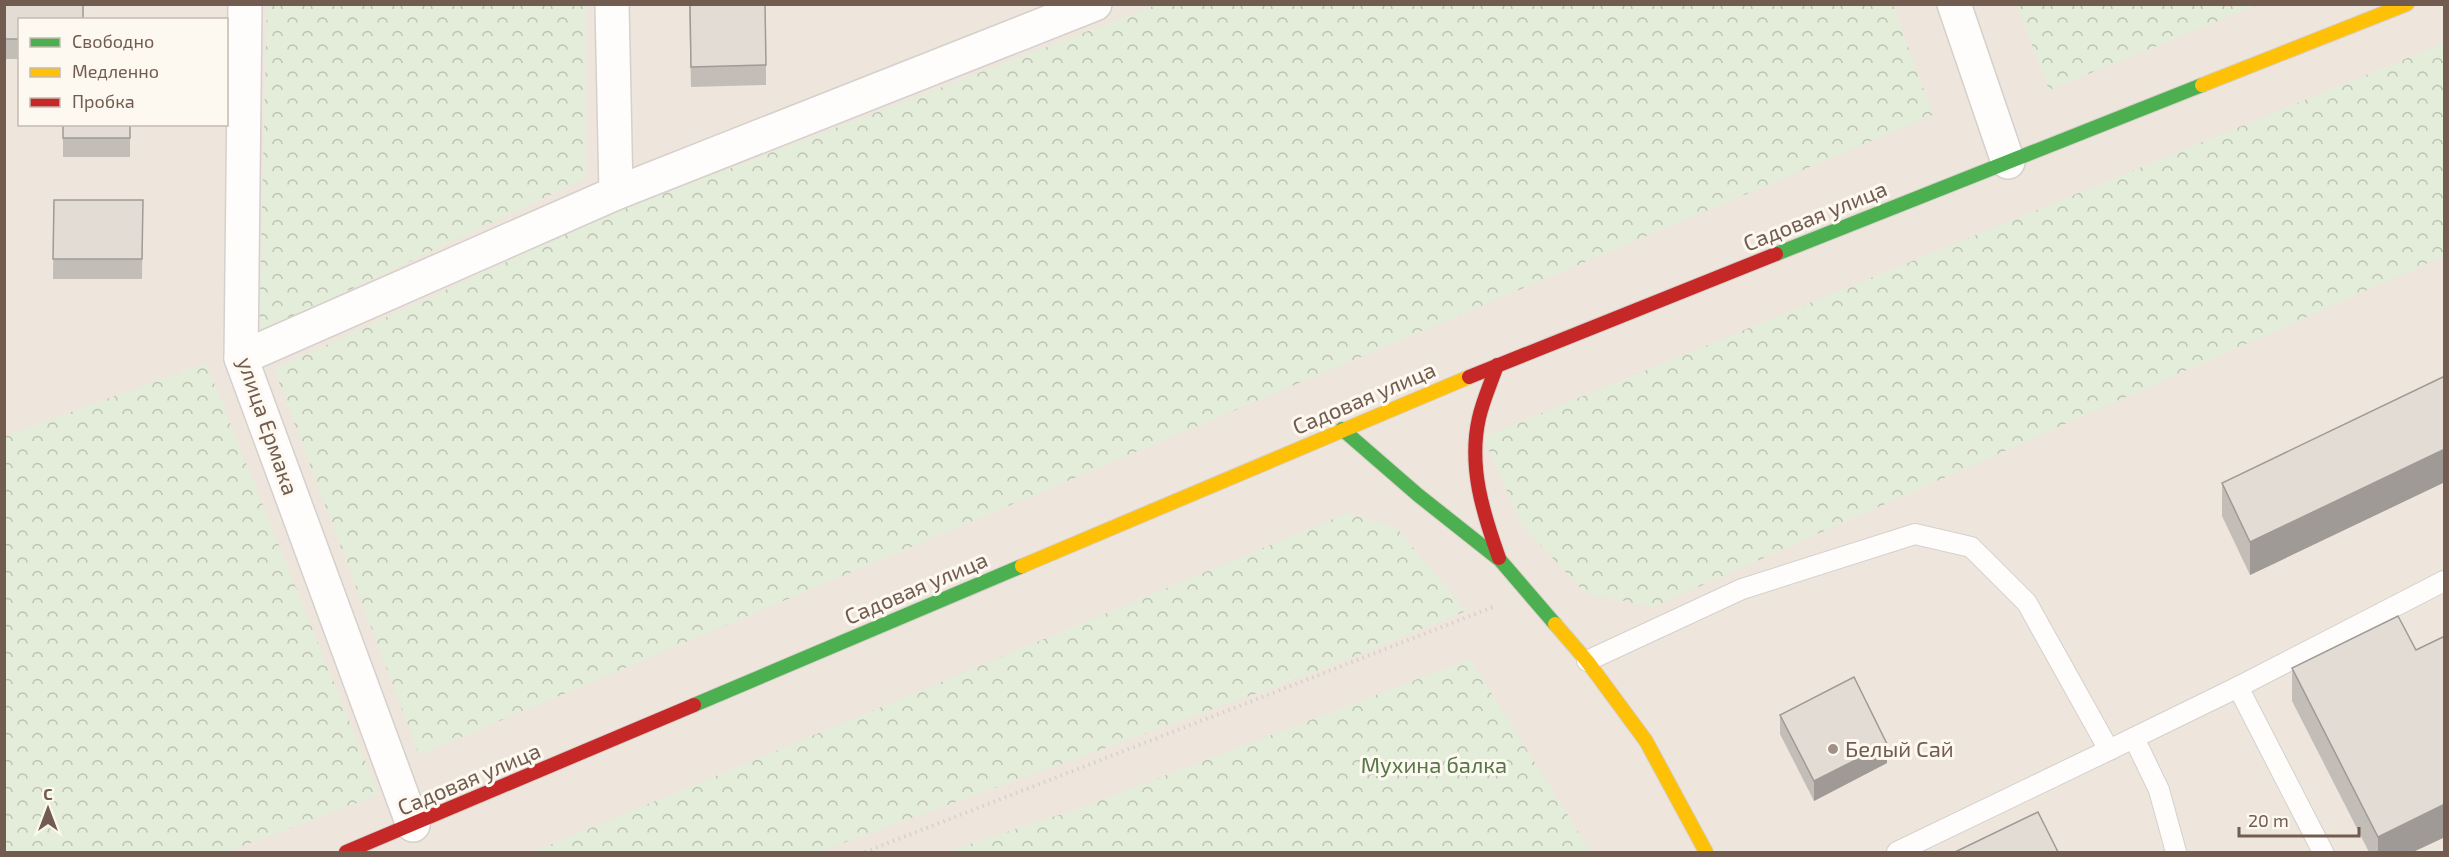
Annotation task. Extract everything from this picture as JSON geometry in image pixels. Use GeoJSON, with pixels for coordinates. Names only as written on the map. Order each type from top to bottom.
{"type":"FeatureCollection","features":[{"type":"Feature","properties":{"kind":"main road","name":"Садовая улица"},"geometry":{"type":"LineString","coordinates":[[346,852],[1497,365],[2407,4]]}},
{"type":"Feature","properties":{"kind":"main road"},"geometry":{"type":"LineString","coordinates":[[1497,365],[1477,425],[1474,467],[1482,513],[1500,560]]}},
{"type":"Feature","properties":{"kind":"main road"},"geometry":{"type":"LineString","coordinates":[[1342,429],[1418,495],[1500,560],[1587,661],[1646,741],[1706,852]]}},
{"type":"Feature","properties":{"kind":"street","name":"улица Ермака"},"geometry":{"type":"LineString","coordinates":[[245,4],[241,358],[414,825]]}},
{"type":"Feature","properties":{"kind":"street"},"geometry":{"type":"LineString","coordinates":[[612,4],[616,193]]}},
{"type":"Feature","properties":{"kind":"street"},"geometry":{"type":"LineString","coordinates":[[241,358],[616,193],[1095,4]]}},
{"type":"Feature","properties":{"kind":"street"},"geometry":{"type":"LineString","coordinates":[[1954,4],[2008,162]]}},
{"type":"Feature","properties":{"kind":"lane"},"geometry":{"type":"LineString","coordinates":[[1587,661],[1742,589],[1915,534],[1971,547],[2027,603],[2109,750]]}},
{"type":"Feature","properties":{"kind":"lane"},"geometry":{"type":"LineString","coordinates":[[1897,852],[2238,687],[2445,581]]}},
{"type":"Feature","properties":{"kind":"lane"},"geometry":{"type":"LineString","coordinates":[[2238,687],[2323,852]]}},
{"type":"Feature","properties":{"kind":"lane"},"geometry":{"type":"LineString","coordinates":[[2134,738],[2158,790],[2176,852]]}},
{"type":"Feature","properties":{"kind":"path"},"geometry":{"type":"LineString","coordinates":[[865,852],[1528,594]]}},
{"type":"Feature","properties":{"kind":"shaded area"},"geometry":{"type":"Polygon","coordinates":[[[5,5],[2444,5],[2444,852],[5,852],[5,5]]]}},
{"type":"Feature","properties":{"kind":"green space"},"geometry":{"type":"Polygon","coordinates":[[[267,5],[586,5],[586,178],[259,333],[267,5]]]}},
{"type":"Feature","properties":{"kind":"green space"},"geometry":{"type":"Polygon","coordinates":[[[1156,5],[1893,5],[1933,115],[419,755],[274,369],[608,215],[1156,5]]]}},
{"type":"Feature","properties":{"kind":"green space"},"geometry":{"type":"Polygon","coordinates":[[[2017,5],[2257,5],[2049,90],[2017,5]]]}},
{"type":"Feature","properties":{"kind":"green space"},"geometry":{"type":"Polygon","coordinates":[[[2444,43],[2444,256],[1653,607],[1585,593],[1522,525],[1483,437],[2444,43]]]}},
{"type":"Feature","properties":{"kind":"green space"},"geometry":{"type":"Polygon","coordinates":[[[206,363],[379,795],[226,852],[5,852],[5,436],[206,363]]]}},
{"type":"Feature","properties":{"kind":"green space"},"geometry":{"type":"Polygon","coordinates":[[[1347,513],[1396,527],[1466,611],[1318,671],[818,852],[533,852],[1347,513]]]}},
{"type":"Feature","properties":{"kind":"green space","name":"Мухина балка"},"geometry":{"type":"Polygon","coordinates":[[[1470,659],[1591,852],[945,852],[1080,808],[1470,659]]]}},
{"type":"Feature","properties":{"kind":"building"},"geometry":{"type":"Polygon","coordinates":[[[5,4],[83,4],[83,18],[18,18],[18,39],[5,39],[5,4]]]}},
{"type":"Feature","properties":{"kind":"building"},"geometry":{"type":"Polygon","coordinates":[[[690,4],[765,4],[766,65],[691,67],[690,4]]]}},
{"type":"Feature","properties":{"kind":"building"},"geometry":{"type":"Polygon","coordinates":[[[63,126],[130,126],[130,138],[63,138],[63,126]]]}},
{"type":"Feature","properties":{"kind":"building"},"geometry":{"type":"Polygon","coordinates":[[[54,200],[143,200],[142,259],[53,259],[54,200]]]}},
{"type":"Feature","properties":{"kind":"building"},"geometry":{"type":"Polygon","coordinates":[[[2445,376],[2445,449],[2250,542],[2222,483],[2445,376]]]}},
{"type":"Feature","properties":{"kind":"building"},"geometry":{"type":"Polygon","coordinates":[[[2398,616],[2416,650],[2445,636],[2445,804],[2378,837],[2292,668],[2398,616]]]}},
{"type":"Feature","properties":{"kind":"building","name":"Белый Сай"},"geometry":{"type":"Polygon","coordinates":[[[1854,677],[1887,744],[1814,781],[1780,715],[1854,677]]]}},
{"type":"Feature","properties":{"kind":"building"},"geometry":{"type":"Polygon","coordinates":[[[2038,812],[2058,852],[1955,852],[2038,812]]]}},
{"type":"Feature","properties":{"kind":"traffic: fast"},"geometry":{"type":"LineString","coordinates":[[1776,254],[2202,85]]}},
{"type":"Feature","properties":{"kind":"traffic: fast"},"geometry":{"type":"LineString","coordinates":[[1342,429],[1418,495],[1500,560],[1555,624]]}},
{"type":"Feature","properties":{"kind":"traffic: fast"},"geometry":{"type":"LineString","coordinates":[[694,705],[1022,566]]}},
{"type":"Feature","properties":{"kind":"traffic: slow"},"geometry":{"type":"LineString","coordinates":[[2202,85],[2407,4]]}},
{"type":"Feature","properties":{"kind":"traffic: slow"},"geometry":{"type":"LineString","coordinates":[[1022,566],[1469,377]]}},
{"type":"Feature","properties":{"kind":"traffic: slow"},"geometry":{"type":"LineString","coordinates":[[1555,624],[1587,661],[1646,741],[1706,852]]}},
{"type":"Feature","properties":{"kind":"traffic: jam"},"geometry":{"type":"LineString","coordinates":[[1469,377],[1776,254]]}},
{"type":"Feature","properties":{"kind":"traffic: jam"},"geometry":{"type":"LineString","coordinates":[[1497,365],[1479,418],[1475,454],[1483,507],[1499,558]]}},
{"type":"Feature","properties":{"kind":"traffic: jam"},"geometry":{"type":"LineString","coordinates":[[346,852],[694,705]]}},
{"type":"Feature","properties":{"kind":"place","name":"Белый Сай"},"geometry":{"type":"Point","coordinates":[1833,749]}}]}
